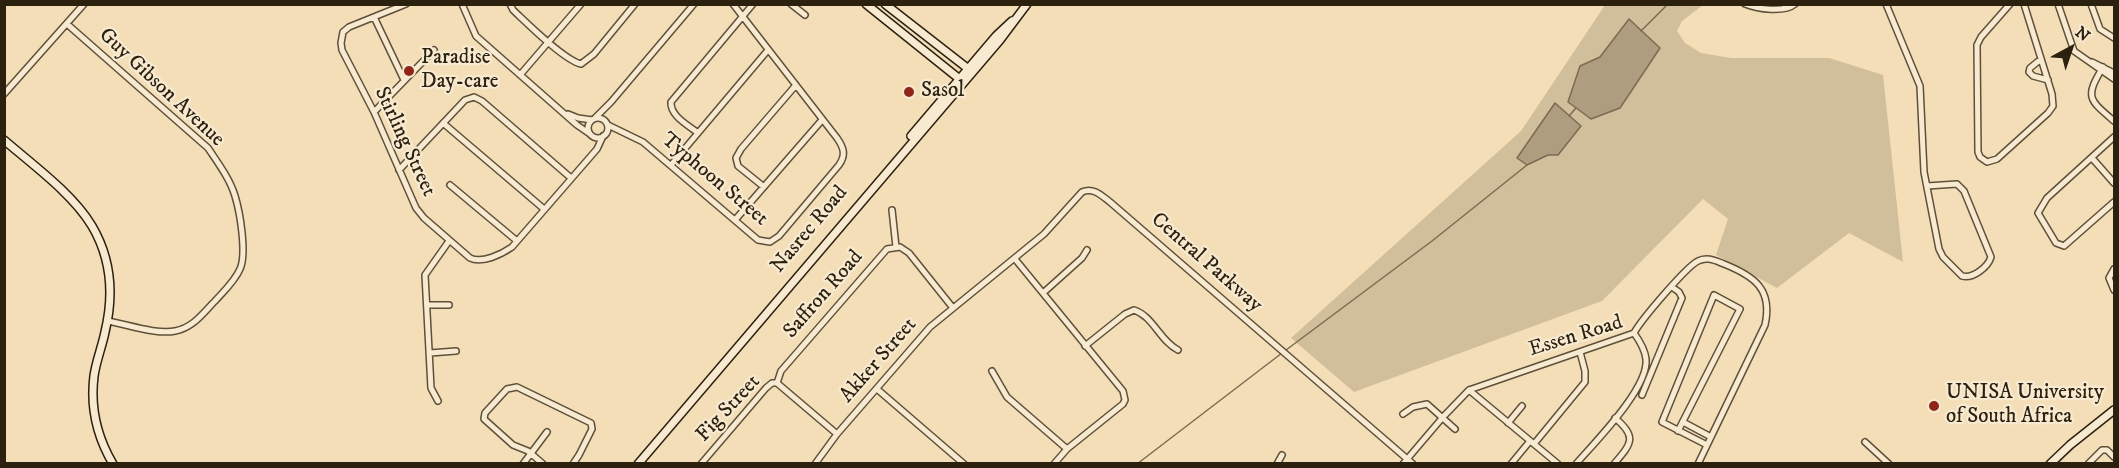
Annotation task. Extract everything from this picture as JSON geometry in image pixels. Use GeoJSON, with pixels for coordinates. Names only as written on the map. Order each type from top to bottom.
{"type":"FeatureCollection","features":[{"type":"Feature","properties":{"kind":"main road"},"geometry":{"type":"LineString","coordinates":[[866,4],[961,80]]}},
{"type":"Feature","properties":{"kind":"main road"},"geometry":{"type":"LineString","coordinates":[[885,4],[970,70]]}},
{"type":"Feature","properties":{"kind":"main road","name":"Nasrec Road"},"geometry":{"type":"LineString","coordinates":[[632,464],[970,70],[1004,26],[1014,20],[1027,4]]}},
{"type":"Feature","properties":{"kind":"main road","name":"Nasrec Road"},"geometry":{"type":"LineString","coordinates":[[638,464],[961,80]]}},
{"type":"Feature","properties":{"kind":"main road"},"geometry":{"type":"LineString","coordinates":[[4,140],[75,203],[92,226],[102,245],[109,270],[111,308],[96,365],[93,398],[96,426],[113,464]]}},
{"type":"Feature","properties":{"kind":"main road"},"geometry":{"type":"LineString","coordinates":[[2050,464],[2070,445],[2115,410]]}},
{"type":"Feature","properties":{"kind":"street"},"geometry":{"type":"LineString","coordinates":[[4,94],[84,4]]}},
{"type":"Feature","properties":{"kind":"street","name":"Stirling Street"},"geometry":{"type":"LineString","coordinates":[[406,4],[349,27],[343,32],[340,43],[421,215],[470,258],[476,261],[506,251],[517,242],[592,155],[605,135]]}},
{"type":"Feature","properties":{"kind":"street"},"geometry":{"type":"LineString","coordinates":[[462,4],[474,34],[577,125],[599,138],[624,132]]}},
{"type":"Feature","properties":{"kind":"street"},"geometry":{"type":"LineString","coordinates":[[510,4],[513,10],[549,42],[581,64],[589,59],[635,4]]}},
{"type":"Feature","properties":{"kind":"street"},"geometry":{"type":"LineString","coordinates":[[520,75],[581,4]]}},
{"type":"Feature","properties":{"kind":"street"},"geometry":{"type":"LineString","coordinates":[[592,155],[594,146],[588,127],[593,119],[611,102],[694,4]]}},
{"type":"Feature","properties":{"kind":"street","name":"Typhoon Street"},"geometry":{"type":"LineString","coordinates":[[607,123],[644,142],[756,238],[764,242],[773,241],[783,232],[839,165],[843,158],[842,146],[733,4]]}},
{"type":"Feature","properties":{"kind":"street"},"geometry":{"type":"LineString","coordinates":[[698,133],[674,113],[671,102],[753,4]]}},
{"type":"Feature","properties":{"kind":"street"},"geometry":{"type":"LineString","coordinates":[[791,4],[805,15]]}},
{"type":"Feature","properties":{"kind":"street"},"geometry":{"type":"LineString","coordinates":[[1745,4],[1784,9],[1791,8],[1795,4]]}},
{"type":"Feature","properties":{"kind":"street"},"geometry":{"type":"LineString","coordinates":[[1886,4],[1920,86],[1924,172],[1940,252],[1962,276],[1970,276],[1985,267],[1991,257],[1964,191],[1957,184],[1927,186]]}},
{"type":"Feature","properties":{"kind":"street"},"geometry":{"type":"LineString","coordinates":[[2010,4],[1981,37],[1977,45],[1980,158],[1987,162],[1997,159],[2051,111],[2054,102],[2024,4]]}},
{"type":"Feature","properties":{"kind":"street"},"geometry":{"type":"LineString","coordinates":[[2058,4],[2072,48],[2078,55],[2115,79]]}},
{"type":"Feature","properties":{"kind":"street"},"geometry":{"type":"LineString","coordinates":[[2091,4],[2098,27],[2112,37],[2115,29]]}},
{"type":"Feature","properties":{"kind":"street"},"geometry":{"type":"LineString","coordinates":[[374,17],[404,80]]}},
{"type":"Feature","properties":{"kind":"street","name":"Guy Gibson Avenue"},"geometry":{"type":"LineString","coordinates":[[67,24],[208,148],[224,172],[235,196],[242,240],[241,268],[233,281],[201,316],[188,326],[169,332],[107,321]]}},
{"type":"Feature","properties":{"kind":"street"},"geometry":{"type":"LineString","coordinates":[[374,112],[434,50]]}},
{"type":"Feature","properties":{"kind":"street"},"geometry":{"type":"LineString","coordinates":[[671,165],[768,50]]}},
{"type":"Feature","properties":{"kind":"street"},"geometry":{"type":"LineString","coordinates":[[2041,59],[2030,68],[2029,72],[2033,76],[2048,80]]}},
{"type":"Feature","properties":{"kind":"street"},"geometry":{"type":"LineString","coordinates":[[2102,69],[2115,73]]}},
{"type":"Feature","properties":{"kind":"street"},"geometry":{"type":"LineString","coordinates":[[2102,69],[2091,88],[2091,95],[2115,122]]}},
{"type":"Feature","properties":{"kind":"street"},"geometry":{"type":"LineString","coordinates":[[764,187],[738,166],[736,158],[741,149],[796,85]]}},
{"type":"Feature","properties":{"kind":"street"},"geometry":{"type":"LineString","coordinates":[[399,170],[468,99],[479,99],[572,178]]}},
{"type":"Feature","properties":{"kind":"street"},"geometry":{"type":"LineString","coordinates":[[605,135],[611,102]]}},
{"type":"Feature","properties":{"kind":"street"},"geometry":{"type":"LineString","coordinates":[[564,112],[575,118],[601,118],[607,123]]}},
{"type":"Feature","properties":{"kind":"street"},"geometry":{"type":"LineString","coordinates":[[735,220],[822,120]]}},
{"type":"Feature","properties":{"kind":"street"},"geometry":{"type":"LineString","coordinates":[[444,123],[544,209]]}},
{"type":"Feature","properties":{"kind":"street"},"geometry":{"type":"LineString","coordinates":[[2115,137],[2044,201],[2039,210],[2040,217],[2056,243],[2064,246],[2115,202]]}},
{"type":"Feature","properties":{"kind":"street"},"geometry":{"type":"LineString","coordinates":[[2092,158],[2115,183]]}},
{"type":"Feature","properties":{"kind":"street"},"geometry":{"type":"LineString","coordinates":[[450,185],[517,242]]}},
{"type":"Feature","properties":{"kind":"street","name":"Central Parkway"},"geometry":{"type":"LineString","coordinates":[[977,290],[1053,226],[1082,192],[1095,191],[1276,345],[1405,461],[1413,464]]}},
{"type":"Feature","properties":{"kind":"street"},"geometry":{"type":"LineString","coordinates":[[892,210],[896,247]]}},
{"type":"Feature","properties":{"kind":"street"},"geometry":{"type":"LineString","coordinates":[[438,401],[431,388],[426,273],[449,241]]}},
{"type":"Feature","properties":{"kind":"street","name":"Saffron Road"},"geometry":{"type":"LineString","coordinates":[[777,383],[781,371],[884,250],[896,247],[909,252],[953,308]]}},
{"type":"Feature","properties":{"kind":"street"},"geometry":{"type":"LineString","coordinates":[[1043,293],[1082,258],[1087,250]]}},
{"type":"Feature","properties":{"kind":"street"},"geometry":{"type":"LineString","coordinates":[[1015,259],[1123,391],[1125,403],[1067,449],[1054,464]]}},
{"type":"Feature","properties":{"kind":"street"},"geometry":{"type":"LineString","coordinates":[[1634,333],[1692,265],[1703,259],[1711,259],[1751,277],[1761,287],[1767,302],[1765,325],[1698,464]]}},
{"type":"Feature","properties":{"kind":"street"},"geometry":{"type":"LineString","coordinates":[[2115,269],[2109,278],[2115,290]]}},
{"type":"Feature","properties":{"kind":"street"},"geometry":{"type":"LineString","coordinates":[[1642,395],[1682,298],[1679,292],[1672,287]]}},
{"type":"Feature","properties":{"kind":"street","name":"Akker Street"},"geometry":{"type":"LineString","coordinates":[[815,464],[837,434],[930,327],[977,290]]}},
{"type":"Feature","properties":{"kind":"street"},"geometry":{"type":"LineString","coordinates":[[1678,431],[1740,309],[1714,295],[1662,422],[1678,431],[1707,445]]}},
{"type":"Feature","properties":{"kind":"street"},"geometry":{"type":"LineString","coordinates":[[427,305],[448,305]]}},
{"type":"Feature","properties":{"kind":"street"},"geometry":{"type":"LineString","coordinates":[[1085,346],[1128,312],[1134,310],[1143,315],[1168,345],[1178,350]]}},
{"type":"Feature","properties":{"kind":"street","name":"Essen Road"},"geometry":{"type":"LineString","coordinates":[[1405,461],[1469,390],[1634,333],[1646,362],[1633,396],[1576,464]]}},
{"type":"Feature","properties":{"kind":"street"},"geometry":{"type":"LineString","coordinates":[[430,352],[456,351]]}},
{"type":"Feature","properties":{"kind":"street"},"geometry":{"type":"LineString","coordinates":[[1511,464],[1585,382],[1580,352]]}},
{"type":"Feature","properties":{"kind":"street"},"geometry":{"type":"LineString","coordinates":[[992,371],[1002,390],[1013,403],[1067,449]]}},
{"type":"Feature","properties":{"kind":"street","name":"Fig Street"},"geometry":{"type":"LineString","coordinates":[[701,464],[772,383],[777,383],[837,434]]}},
{"type":"Feature","properties":{"kind":"street"},"geometry":{"type":"LineString","coordinates":[[543,464],[531,454],[513,445],[483,418],[507,389],[514,386],[591,423],[592,429],[573,464]]}},
{"type":"Feature","properties":{"kind":"street"},"geometry":{"type":"LineString","coordinates":[[877,389],[964,464]]}},
{"type":"Feature","properties":{"kind":"street"},"geometry":{"type":"LineString","coordinates":[[1469,390],[1558,464]]}},
{"type":"Feature","properties":{"kind":"street"},"geometry":{"type":"LineString","coordinates":[[1403,414],[1413,407],[1424,404],[1432,407],[1455,429]]}},
{"type":"Feature","properties":{"kind":"street"},"geometry":{"type":"LineString","coordinates":[[1509,423],[1522,406]]}},
{"type":"Feature","properties":{"kind":"street"},"geometry":{"type":"LineString","coordinates":[[1614,464],[1628,446],[1630,439],[1627,428],[1615,418]]}},
{"type":"Feature","properties":{"kind":"street"},"geometry":{"type":"LineString","coordinates":[[1683,422],[1711,437]]}},
{"type":"Feature","properties":{"kind":"street"},"geometry":{"type":"LineString","coordinates":[[523,464],[547,432]]}},
{"type":"Feature","properties":{"kind":"street"},"geometry":{"type":"LineString","coordinates":[[1865,442],[1889,464]]}},
{"type":"Feature","properties":{"kind":"street"},"geometry":{"type":"LineString","coordinates":[[2088,464],[2102,450],[2108,451],[2115,458]]}},
{"type":"Feature","properties":{"kind":"street"},"geometry":{"type":"LineString","coordinates":[[1277,464],[1282,455]]}},
{"type":"Feature","properties":{"kind":"shaded area"},"geometry":{"type":"Polygon","coordinates":[[[1605,5],[1703,5],[1682,21],[1677,31],[1685,43],[1701,53],[1731,58],[1829,58],[1883,75],[1903,262],[1849,233],[1777,288],[1716,255],[1728,219],[1703,199],[1602,301],[1354,392],[1291,338],[1521,131],[1605,5]]]}},
{"type":"Feature","properties":{"kind":"shaded area"},"geometry":{"type":"Polygon","coordinates":[[[1629,19],[1660,48],[1620,108],[1591,119],[1568,102],[1580,66],[1600,57],[1629,19]]]}},
{"type":"Feature","properties":{"kind":"shaded area"},"geometry":{"type":"Polygon","coordinates":[[[1555,103],[1581,126],[1558,155],[1548,155],[1527,165],[1517,158],[1555,103]]]}},
{"type":"Feature","properties":{"kind":"waterway"},"geometry":{"type":"LineString","coordinates":[[1641,31],[1668,4]]}},
{"type":"Feature","properties":{"kind":"waterway"},"geometry":{"type":"LineString","coordinates":[[1569,116],[1576,108]]}},
{"type":"Feature","properties":{"kind":"waterway"},"geometry":{"type":"LineString","coordinates":[[1286,350],[1432,241],[1527,165]]}},
{"type":"Feature","properties":{"kind":"waterway"},"geometry":{"type":"LineString","coordinates":[[1137,464],[1282,353]]}},
{"type":"Feature","properties":{"kind":"place","name":"Paradise Day-care"},"geometry":{"type":"Point","coordinates":[409,71]}},
{"type":"Feature","properties":{"kind":"place","name":"Sasol"},"geometry":{"type":"Point","coordinates":[909,92]}},
{"type":"Feature","properties":{"kind":"place","name":"UNISA University of South Africa"},"geometry":{"type":"Point","coordinates":[1934,406]}}]}
